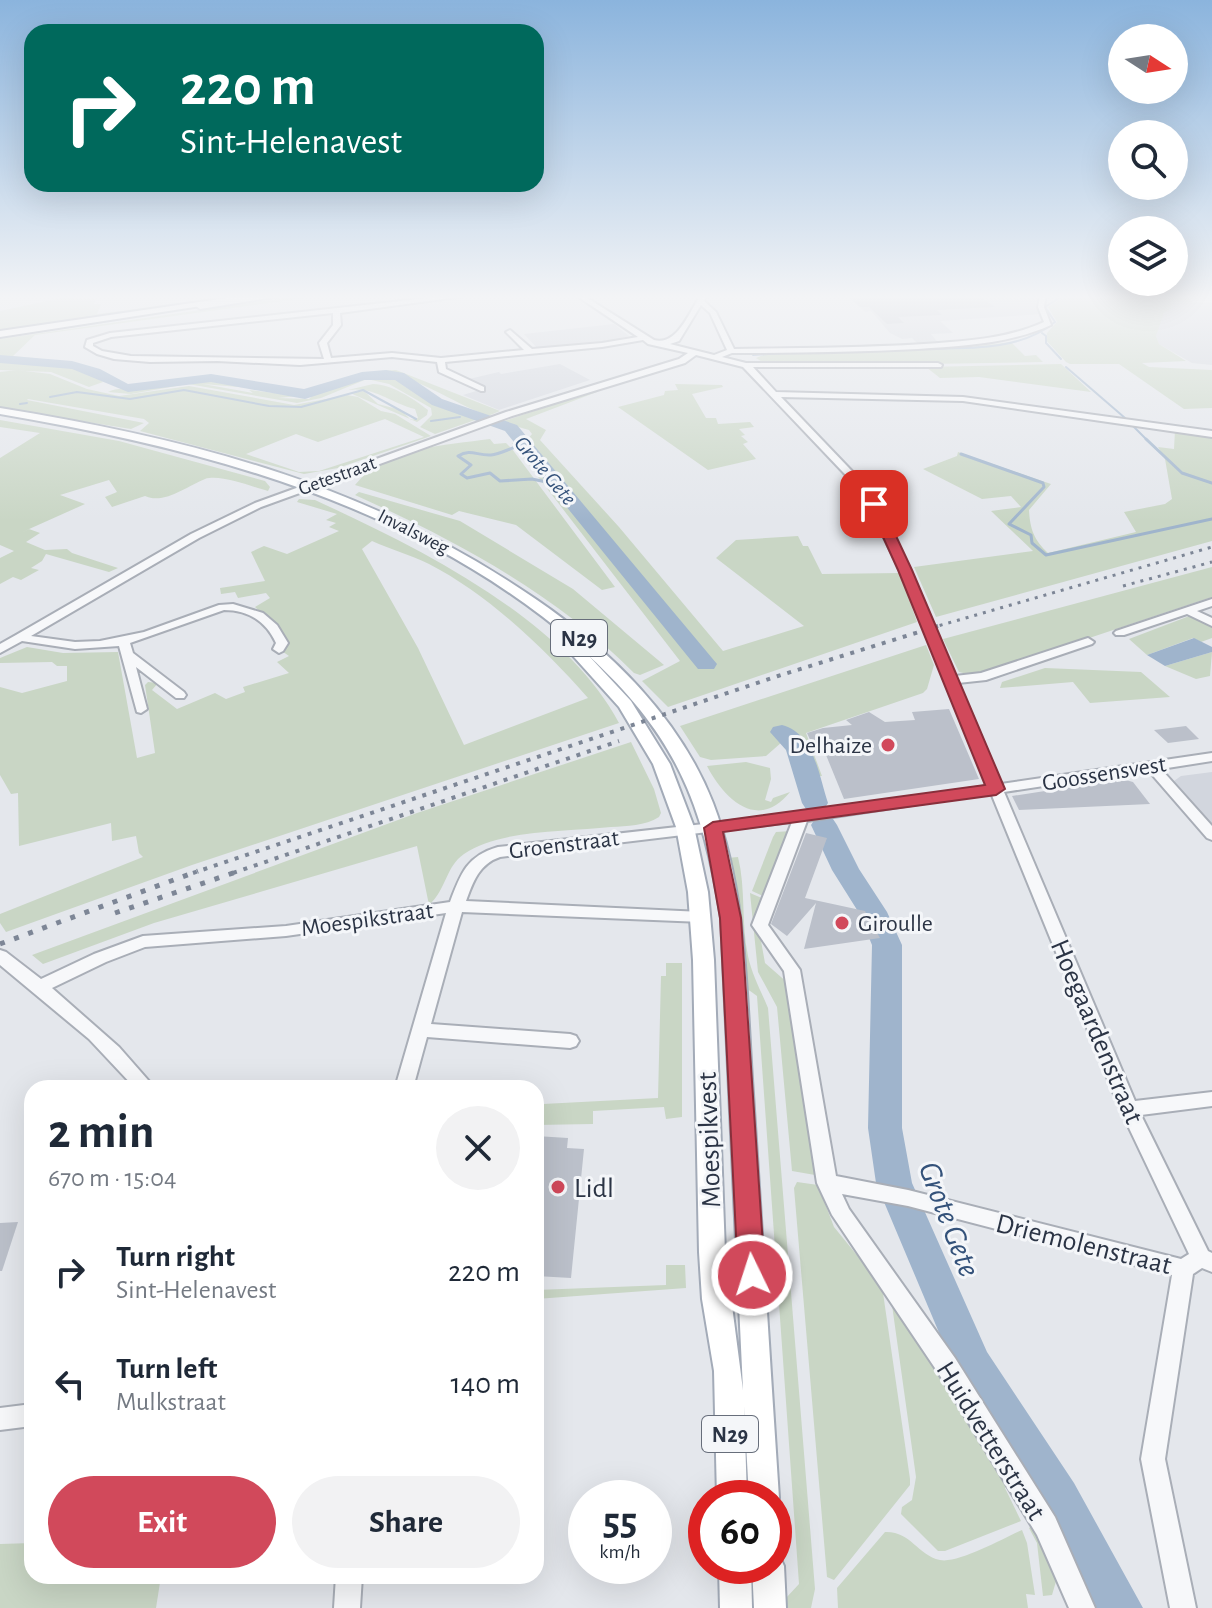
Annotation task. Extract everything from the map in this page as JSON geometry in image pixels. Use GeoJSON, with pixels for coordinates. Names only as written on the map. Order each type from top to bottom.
{"type":"FeatureCollection","features":[{"type":"Feature","properties":{"kind":"main road","name":"Invalsweg"},"geometry":{"type":"LineString","coordinates":[[0,413],[174,443],[243,461],[398,522],[483,569],[526,597],[599,654],[649,707],[687,765],[713,828]]}},
{"type":"Feature","properties":{"kind":"main road","name":"Invalsweg"},"geometry":{"type":"LineString","coordinates":[[305,486],[423,543],[494,586],[584,657],[631,713],[667,773],[687,830]]}},
{"type":"Feature","properties":{"kind":"main road","name":"Moespikvest"},"geometry":{"type":"LineString","coordinates":[[713,828],[731,918],[763,1480]]}},
{"type":"Feature","properties":{"kind":"main road","name":"Moespikvest"},"geometry":{"type":"LineString","coordinates":[[687,830],[702,917],[708,1005],[704,1080],[708,1169],[716,1299],[728,1369],[731,1480]]}},
{"type":"Feature","properties":{"kind":"main road"},"geometry":{"type":"LineString","coordinates":[[735,1584],[736,1608]]}},
{"type":"Feature","properties":{"kind":"main road"},"geometry":{"type":"LineString","coordinates":[[769,1584],[770,1608]]}},
{"type":"Feature","properties":{"kind":"street"},"geometry":{"type":"LineString","coordinates":[[444,371],[481,389]]}},
{"type":"Feature","properties":{"kind":"street","name":"Getestraat"},"geometry":{"type":"LineString","coordinates":[[0,649],[195,536],[305,486],[491,420],[649,371]]}},
{"type":"Feature","properties":{"kind":"street","name":"Hoegaardenstraat"},"geometry":{"type":"LineString","coordinates":[[752,371],[865,490],[874,504],[905,570],[1129,1109],[1199,1263]]}},
{"type":"Feature","properties":{"kind":"street"},"geometry":{"type":"LineString","coordinates":[[775,394],[963,399],[1212,434]]}},
{"type":"Feature","properties":{"kind":"street"},"geometry":{"type":"LineString","coordinates":[[1120,633],[1212,602]]}},
{"type":"Feature","properties":{"kind":"street"},"geometry":{"type":"LineString","coordinates":[[20,637],[64,647],[124,643],[223,607],[237,606],[247,608],[272,624],[282,643],[279,649]]}},
{"type":"Feature","properties":{"kind":"street"},"geometry":{"type":"LineString","coordinates":[[1188,610],[1212,623]]}},
{"type":"Feature","properties":{"kind":"street"},"geometry":{"type":"LineString","coordinates":[[124,643],[141,709]]}},
{"type":"Feature","properties":{"kind":"street"},"geometry":{"type":"LineString","coordinates":[[949,680],[982,677],[1086,643]]}},
{"type":"Feature","properties":{"kind":"street"},"geometry":{"type":"LineString","coordinates":[[129,656],[180,695]]}},
{"type":"Feature","properties":{"kind":"street","name":"Goossensvest"},"geometry":{"type":"LineString","coordinates":[[801,817],[1212,757]]}},
{"type":"Feature","properties":{"kind":"street"},"geometry":{"type":"LineString","coordinates":[[1150,765],[1212,835]]}},
{"type":"Feature","properties":{"kind":"street"},"geometry":{"type":"LineString","coordinates":[[801,817],[760,925],[792,970],[796,984],[827,1183]]}},
{"type":"Feature","properties":{"kind":"street","name":"Groenstraat"},"geometry":{"type":"LineString","coordinates":[[406,1080],[456,906],[469,873],[484,857],[498,852],[801,817]]}},
{"type":"Feature","properties":{"kind":"street","name":"Moespikstraat"},"geometry":{"type":"LineString","coordinates":[[41,986],[143,942],[286,931],[456,906],[702,917]]}},
{"type":"Feature","properties":{"kind":"street"},"geometry":{"type":"LineString","coordinates":[[0,956],[41,986],[110,1048],[139,1080]]}},
{"type":"Feature","properties":{"kind":"street"},"geometry":{"type":"LineString","coordinates":[[420,1030],[570,1041]]}},
{"type":"Feature","properties":{"kind":"street"},"geometry":{"type":"LineString","coordinates":[[1129,1109],[1212,1099]]}},
{"type":"Feature","properties":{"kind":"street","name":"Driemolenstraat"},"geometry":{"type":"LineString","coordinates":[[827,1183],[1199,1263]]}},
{"type":"Feature","properties":{"kind":"street","name":"Huidvetterstraat"},"geometry":{"type":"LineString","coordinates":[[827,1183],[842,1215],[888,1278],[1046,1526],[1082,1608]]}},
{"type":"Feature","properties":{"kind":"street"},"geometry":{"type":"LineString","coordinates":[[1183,1608],[1153,1459],[1199,1263]]}},
{"type":"Feature","properties":{"kind":"street"},"geometry":{"type":"LineString","coordinates":[[0,1419],[24,1416]]}},
{"type":"Feature","properties":{"kind":"street"},"geometry":{"type":"LineString","coordinates":[[347,1608],[348,1584]]}},
{"type":"Feature","properties":{"kind":"shaded area"},"geometry":{"type":"Polygon","coordinates":[[[573,371],[590,380],[499,410],[463,395],[486,388],[469,379],[501,374],[573,371]]]}},
{"type":"Feature","properties":{"kind":"shaded area"},"geometry":{"type":"Polygon","coordinates":[[[1212,772],[1212,825],[1174,781],[1181,776],[1212,772]]]}},
{"type":"Feature","properties":{"kind":"green space"},"geometry":{"type":"Polygon","coordinates":[[[26,371],[50,374],[87,389],[119,396],[189,386],[294,405],[347,395],[395,414],[431,436],[338,468],[304,474],[140,431],[149,423],[144,419],[28,399],[144,423],[131,429],[0,408],[0,372],[26,371]],[[385,419],[318,442],[296,434],[246,454],[299,472],[319,471],[424,437],[385,419]]]}},
{"type":"Feature","properties":{"kind":"green space"},"geometry":{"type":"Polygon","coordinates":[[[27,371],[85,371],[103,382],[89,387],[51,372],[27,371]]]}},
{"type":"Feature","properties":{"kind":"green space"},"geometry":{"type":"Polygon","coordinates":[[[381,371],[399,371],[500,411],[488,416],[381,371]]]}},
{"type":"Feature","properties":{"kind":"green space"},"geometry":{"type":"Polygon","coordinates":[[[931,371],[1069,371],[1091,392],[979,377],[940,378],[931,371]]]}},
{"type":"Feature","properties":{"kind":"green space"},"geometry":{"type":"Polygon","coordinates":[[[1129,371],[1212,371],[1212,408],[1184,409],[1129,371]]]}},
{"type":"Feature","properties":{"kind":"green space"},"geometry":{"type":"Polygon","coordinates":[[[386,375],[434,405],[481,418],[435,434],[420,427],[432,415],[431,408],[389,384],[367,379],[321,398],[297,403],[188,384],[131,394],[108,392],[208,381],[250,388],[203,384],[253,393],[249,390],[299,396],[278,398],[309,399],[311,397],[305,396],[354,380],[386,375]]]}},
{"type":"Feature","properties":{"kind":"green space"},"geometry":{"type":"Polygon","coordinates":[[[373,384],[395,389],[409,397],[428,410],[427,415],[417,422],[412,420],[418,418],[415,409],[366,390],[348,390],[373,384]]]}},
{"type":"Feature","properties":{"kind":"green space"},"geometry":{"type":"Polygon","coordinates":[[[675,384],[722,385],[692,394],[706,418],[716,418],[718,424],[750,422],[754,427],[739,429],[748,442],[743,444],[756,459],[708,470],[618,407],[664,395],[665,391],[678,390],[675,384]]]}},
{"type":"Feature","properties":{"kind":"green space"},"geometry":{"type":"Polygon","coordinates":[[[364,391],[378,404],[401,410],[410,419],[350,393],[364,391]]]}},
{"type":"Feature","properties":{"kind":"green space"},"geometry":{"type":"Polygon","coordinates":[[[597,392],[526,419],[546,430],[540,440],[619,527],[723,651],[804,626],[716,558],[736,540],[798,536],[803,546],[808,546],[822,574],[900,573],[917,622],[668,707],[642,681],[680,661],[512,443],[519,443],[697,664],[710,665],[709,660],[526,441],[532,434],[529,430],[501,422],[597,392]]]}},
{"type":"Feature","properties":{"kind":"green space"},"geometry":{"type":"Polygon","coordinates":[[[0,420],[119,441],[265,481],[270,487],[268,491],[212,478],[175,494],[160,498],[145,496],[112,507],[105,497],[117,492],[109,480],[60,495],[85,504],[29,529],[40,533],[26,542],[45,550],[67,549],[118,568],[109,572],[46,554],[31,568],[39,570],[21,580],[13,577],[0,584],[0,558],[14,551],[0,545],[0,458],[40,433],[0,427],[0,420]]]}},
{"type":"Feature","properties":{"kind":"green space"},"geometry":{"type":"Polygon","coordinates":[[[1175,430],[1212,435],[1212,541],[936,617],[914,567],[1033,551],[991,511],[1021,507],[1011,496],[982,499],[923,469],[957,456],[958,452],[1051,484],[1029,510],[1034,534],[1048,553],[1136,532],[1124,512],[1165,504],[1172,499],[1165,459],[1158,447],[1174,449],[1175,430]]]}},
{"type":"Feature","properties":{"kind":"green space"},"geometry":{"type":"Polygon","coordinates":[[[490,439],[494,444],[506,443],[512,449],[615,587],[602,590],[516,525],[459,511],[452,515],[355,485],[368,472],[399,455],[436,446],[490,439]]]}},
{"type":"Feature","properties":{"kind":"green space"},"geometry":{"type":"Polygon","coordinates":[[[359,492],[460,521],[573,589],[664,665],[640,675],[634,673],[572,618],[538,594],[467,550],[355,495],[359,492]]]}},
{"type":"Feature","properties":{"kind":"green space"},"geometry":{"type":"Polygon","coordinates":[[[299,499],[315,500],[398,540],[485,590],[526,619],[562,651],[594,685],[619,723],[192,865],[6,932],[0,923],[0,914],[143,857],[139,853],[136,836],[112,841],[111,823],[19,846],[18,793],[11,794],[0,775],[0,687],[22,693],[67,681],[67,666],[57,666],[52,662],[0,663],[0,658],[27,647],[63,653],[118,652],[137,758],[155,753],[145,685],[148,682],[158,683],[152,690],[177,709],[215,693],[226,699],[245,692],[243,687],[289,673],[277,662],[289,656],[279,649],[287,646],[284,639],[274,624],[255,607],[270,598],[266,593],[238,598],[235,592],[221,594],[220,588],[265,581],[251,552],[264,546],[287,554],[339,531],[329,527],[336,523],[326,520],[337,514],[297,502],[299,499]],[[372,541],[362,549],[418,648],[464,745],[588,698],[534,642],[473,591],[429,564],[372,541]]]}},
{"type":"Feature","properties":{"kind":"green space"},"geometry":{"type":"Polygon","coordinates":[[[1212,567],[1212,597],[976,676],[959,672],[943,639],[1212,567]]]}},
{"type":"Feature","properties":{"kind":"green space"},"geometry":{"type":"Polygon","coordinates":[[[1192,615],[1212,626],[1212,638],[1201,642],[1193,638],[1147,655],[1129,639],[1192,615]]]}},
{"type":"Feature","properties":{"kind":"green space"},"geometry":{"type":"Polygon","coordinates":[[[926,645],[934,665],[923,693],[806,733],[822,776],[813,776],[802,743],[786,727],[775,734],[782,742],[766,756],[711,760],[700,757],[680,726],[926,645]]]}},
{"type":"Feature","properties":{"kind":"green space"},"geometry":{"type":"Polygon","coordinates":[[[1212,652],[1210,676],[1196,679],[1165,666],[1212,652]]]}},
{"type":"Feature","properties":{"kind":"green space"},"geometry":{"type":"Polygon","coordinates":[[[1045,668],[1141,672],[1170,697],[1090,703],[1073,682],[1000,688],[1002,682],[1045,668]]]}},
{"type":"Feature","properties":{"kind":"green space"},"geometry":{"type":"Polygon","coordinates":[[[631,742],[654,789],[661,813],[659,817],[636,825],[515,836],[479,846],[458,859],[429,905],[417,846],[154,923],[43,964],[32,955],[417,813],[631,742]]]}},
{"type":"Feature","properties":{"kind":"green space"},"geometry":{"type":"Polygon","coordinates":[[[746,762],[770,768],[771,779],[765,800],[771,802],[773,798],[790,792],[778,804],[754,810],[732,799],[707,766],[746,762]]]}},
{"type":"Feature","properties":{"kind":"green space"},"geometry":{"type":"Polygon","coordinates":[[[791,831],[765,897],[752,891],[776,832],[791,831]]]}},
{"type":"Feature","properties":{"kind":"green space"},"geometry":{"type":"Polygon","coordinates":[[[738,857],[748,956],[768,1008],[815,1589],[811,1608],[786,1608],[786,1598],[799,1584],[757,996],[746,988],[727,858],[738,857]]]}},
{"type":"Feature","properties":{"kind":"green space"},"geometry":{"type":"Polygon","coordinates":[[[750,893],[764,899],[757,919],[765,963],[789,984],[815,1175],[792,1171],[777,1007],[758,972],[750,893]]]}},
{"type":"Feature","properties":{"kind":"green space"},"geometry":{"type":"Polygon","coordinates":[[[666,963],[682,963],[682,1117],[666,1119],[664,1107],[593,1111],[593,1124],[544,1125],[544,1104],[658,1098],[661,976],[666,976],[666,963]]]}},
{"type":"Feature","properties":{"kind":"green space"},"geometry":{"type":"Polygon","coordinates":[[[797,1182],[818,1185],[834,1227],[882,1286],[910,1479],[910,1485],[834,1580],[827,1577],[794,1188],[797,1182]]]}},
{"type":"Feature","properties":{"kind":"green space"},"geometry":{"type":"Polygon","coordinates":[[[666,1265],[685,1265],[686,1288],[544,1298],[544,1290],[666,1285],[666,1265]]]}},
{"type":"Feature","properties":{"kind":"green space"},"geometry":{"type":"Polygon","coordinates":[[[895,1304],[1011,1484],[1005,1488],[1021,1521],[945,1551],[938,1551],[901,1514],[902,1507],[912,1500],[916,1477],[892,1305],[895,1304]]]}},
{"type":"Feature","properties":{"kind":"green space"},"geometry":{"type":"Polygon","coordinates":[[[1032,1526],[1038,1532],[1057,1578],[1052,1595],[1043,1596],[1037,1543],[1029,1528],[1032,1526]]]}},
{"type":"Feature","properties":{"kind":"green space"},"geometry":{"type":"Polygon","coordinates":[[[1022,1530],[1035,1595],[1026,1594],[1028,1608],[838,1608],[837,1588],[885,1532],[901,1535],[932,1557],[948,1560],[1022,1530]]]}},
{"type":"Feature","properties":{"kind":"green space"},"geometry":{"type":"Polygon","coordinates":[[[24,1543],[24,1584],[160,1584],[156,1608],[0,1608],[0,1544],[24,1543]]]}},
{"type":"Feature","properties":{"kind":"water"},"geometry":{"type":"Polygon","coordinates":[[[1194,638],[1212,647],[1212,652],[1165,666],[1147,655],[1194,638]]]}},
{"type":"Feature","properties":{"kind":"building","name":"Delhaize"},"geometry":{"type":"Polygon","coordinates":[[[949,709],[979,779],[844,799],[826,755],[817,755],[807,733],[852,725],[846,720],[869,712],[885,722],[915,720],[912,712],[949,709]]]}},
{"type":"Feature","properties":{"kind":"building"},"geometry":{"type":"Polygon","coordinates":[[[1186,726],[1199,739],[1168,743],[1154,730],[1186,726]]]}},
{"type":"Feature","properties":{"kind":"building"},"geometry":{"type":"Polygon","coordinates":[[[1122,779],[1133,782],[1150,804],[1019,810],[1012,796],[1122,779]]]}},
{"type":"Feature","properties":{"kind":"building"},"geometry":{"type":"Polygon","coordinates":[[[806,833],[827,838],[805,898],[865,911],[880,938],[804,949],[816,903],[787,936],[771,924],[806,833]]]}},
{"type":"Feature","properties":{"kind":"building","name":"Lidl"},"geometry":{"type":"Polygon","coordinates":[[[544,1136],[568,1138],[567,1148],[584,1149],[571,1278],[544,1276],[544,1136]]]}},
{"type":"Feature","properties":{"kind":"building"},"geometry":{"type":"Polygon","coordinates":[[[18,1222],[2,1271],[0,1271],[0,1223],[18,1222]]]}},
{"type":"Feature","properties":{"kind":"waterway","name":"Grote Gete"},"geometry":{"type":"LineString","coordinates":[[92,371],[118,386],[128,388],[211,378],[305,394],[362,376],[386,374],[399,376],[437,402],[511,428],[706,664]]}},
{"type":"Feature","properties":{"kind":"waterway"},"geometry":{"type":"LineString","coordinates":[[1071,371],[1125,418]]}},
{"type":"Feature","properties":{"kind":"waterway"},"geometry":{"type":"LineString","coordinates":[[50,397],[77,392],[130,399],[184,390],[269,406],[301,407],[363,390],[416,419]]}},
{"type":"Feature","properties":{"kind":"waterway"},"geometry":{"type":"LineString","coordinates":[[20,404],[27,403]]}},
{"type":"Feature","properties":{"kind":"waterway"},"geometry":{"type":"LineString","coordinates":[[431,421],[460,417]]}},
{"type":"Feature","properties":{"kind":"waterway","name":"Grote Gete"},"geometry":{"type":"LineString","coordinates":[[502,425],[506,423]]}},
{"type":"Feature","properties":{"kind":"waterway"},"geometry":{"type":"LineString","coordinates":[[1132,425],[1146,439]]}},
{"type":"Feature","properties":{"kind":"waterway"},"geometry":{"type":"LineString","coordinates":[[1146,439],[1182,473],[1212,483]]}},
{"type":"Feature","properties":{"kind":"waterway"},"geometry":{"type":"LineString","coordinates":[[523,445],[491,455],[470,452],[458,456],[471,465],[461,474],[467,478],[490,473],[500,481],[532,479],[556,484]]}},
{"type":"Feature","properties":{"kind":"waterway"},"geometry":{"type":"LineString","coordinates":[[961,454],[1043,483],[1044,487],[1009,524],[1031,535],[1032,543],[1046,555],[1212,519]]}},
{"type":"Feature","properties":{"kind":"waterway","name":"Grote Gete"},"geometry":{"type":"LineString","coordinates":[[782,732],[798,748],[815,803]]}},
{"type":"Feature","properties":{"kind":"waterway","name":"Grote Gete"},"geometry":{"type":"LineString","coordinates":[[824,825],[846,870],[873,912],[887,945],[885,1128],[894,1183],[973,1366],[1058,1499],[1119,1608]]}},
{"type":"Feature","properties":{"kind":"railway"},"geometry":{"type":"LineString","coordinates":[[931,628],[1212,547]]}},
{"type":"Feature","properties":{"kind":"railway"},"geometry":{"type":"LineString","coordinates":[[1123,586],[1212,562]]}},
{"type":"Feature","properties":{"kind":"railway"},"geometry":{"type":"LineString","coordinates":[[193,873],[778,676],[938,626]]}},
{"type":"Feature","properties":{"kind":"railway"},"geometry":{"type":"LineString","coordinates":[[233,873],[619,741]]}},
{"type":"Feature","properties":{"kind":"railway"},"geometry":{"type":"LineString","coordinates":[[0,944],[198,871]]}},
{"type":"Feature","properties":{"kind":"railway"},"geometry":{"type":"LineString","coordinates":[[115,913],[239,871]]}},
{"type":"Feature","properties":{"kind":"place","name":"Delhaize"},"geometry":{"type":"Point","coordinates":[888,745]}},
{"type":"Feature","properties":{"kind":"place","name":"Giroulle"},"geometry":{"type":"Point","coordinates":[842,923]}},
{"type":"Feature","properties":{"kind":"place","name":"Lidl"},"geometry":{"type":"Point","coordinates":[558,1187]}},
{"type":"Feature","properties":{"kind":"route"},"geometry":{"type":"LineString","coordinates":[[752,1275],[731,918],[713,828],[996,789],[905,570],[874,504]]}}]}
